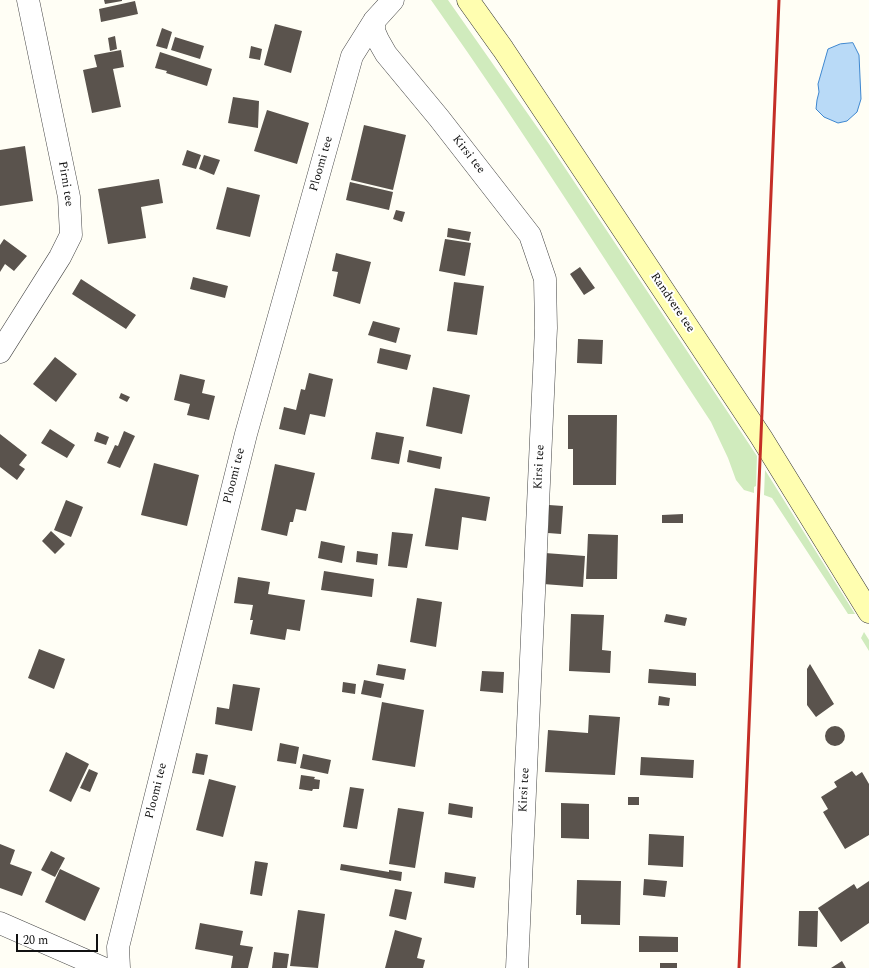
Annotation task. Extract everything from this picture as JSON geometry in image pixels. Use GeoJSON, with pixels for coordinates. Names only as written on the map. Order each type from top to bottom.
{"type":"FeatureCollection","features":[{"type":"Feature","properties":{"kind":"street","name":"Pirni tee"},"geometry":{"type":"LineString","coordinates":[[0,352],[60,257],[71,235],[69,197],[28,0]]}},
{"type":"Feature","properties":{"kind":"street","name":"Ploomi tee"},"geometry":{"type":"LineString","coordinates":[[119,968],[118,947],[246,434],[352,56],[374,21],[393,0]]}},
{"type":"Feature","properties":{"kind":"street","name":"Randvere tee"},"geometry":{"type":"LineString","coordinates":[[468,0],[503,49],[761,437],[869,612]]}},
{"type":"Feature","properties":{"kind":"street","name":"Kirsi tee"},"geometry":{"type":"LineString","coordinates":[[374,21],[374,31],[386,54],[439,118],[530,235],[545,280],[546,328],[517,968]]}},
{"type":"Feature","properties":{"kind":"street"},"geometry":{"type":"LineString","coordinates":[[0,923],[103,968]]}},
{"type":"Feature","properties":{"kind":"green space"},"geometry":{"type":"Polygon","coordinates":[[[431,0],[448,0],[549,144],[757,456],[756,486],[754,487],[754,493],[744,490],[736,480],[728,458],[711,422],[503,104],[431,0]]]}},
{"type":"Feature","properties":{"kind":"green space"},"geometry":{"type":"Polygon","coordinates":[[[765,470],[855,614],[848,614],[772,498],[764,495],[765,470]]]}},
{"type":"Feature","properties":{"kind":"green space"},"geometry":{"type":"Polygon","coordinates":[[[864,632],[869,640],[869,651],[861,638],[864,632]]]}},
{"type":"Feature","properties":{"kind":"water"},"geometry":{"type":"Polygon","coordinates":[[[853,43],[859,55],[861,99],[857,112],[847,121],[838,123],[824,117],[816,109],[819,92],[818,84],[828,49],[840,44],[853,43]]]}},
{"type":"Feature","properties":{"kind":"building"},"geometry":{"type":"Polygon","coordinates":[[[104,0],[122,0],[122,1],[105,4],[104,0]]]}},
{"type":"Feature","properties":{"kind":"building"},"geometry":{"type":"Polygon","coordinates":[[[135,1],[138,14],[101,22],[99,9],[135,1]]]}},
{"type":"Feature","properties":{"kind":"building"},"geometry":{"type":"Polygon","coordinates":[[[275,24],[302,31],[291,73],[264,65],[275,24]]]}},
{"type":"Feature","properties":{"kind":"building"},"geometry":{"type":"Polygon","coordinates":[[[162,28],[172,32],[167,49],[156,46],[162,28]]]}},
{"type":"Feature","properties":{"kind":"building"},"geometry":{"type":"Polygon","coordinates":[[[115,36],[117,49],[110,51],[108,38],[115,36]]]}},
{"type":"Feature","properties":{"kind":"building"},"geometry":{"type":"Polygon","coordinates":[[[175,37],[204,46],[200,59],[171,50],[175,37]]]}},
{"type":"Feature","properties":{"kind":"building"},"geometry":{"type":"Polygon","coordinates":[[[251,46],[262,49],[260,60],[249,58],[251,46]]]}},
{"type":"Feature","properties":{"kind":"building"},"geometry":{"type":"Polygon","coordinates":[[[121,50],[124,67],[113,69],[121,107],[92,113],[83,70],[97,67],[94,55],[121,50]]]}},
{"type":"Feature","properties":{"kind":"building"},"geometry":{"type":"Polygon","coordinates":[[[160,52],[212,69],[207,86],[155,68],[160,52]]]}},
{"type":"Feature","properties":{"kind":"building"},"geometry":{"type":"Polygon","coordinates":[[[233,97],[259,101],[258,128],[228,123],[233,97]]]}},
{"type":"Feature","properties":{"kind":"building"},"geometry":{"type":"Polygon","coordinates":[[[267,110],[309,123],[297,164],[254,151],[267,110]]]}},
{"type":"Feature","properties":{"kind":"building"},"geometry":{"type":"Polygon","coordinates":[[[364,125],[406,135],[393,190],[351,180],[364,125]]]}},
{"type":"Feature","properties":{"kind":"building"},"geometry":{"type":"Polygon","coordinates":[[[25,146],[33,201],[0,206],[0,150],[25,146]]]}},
{"type":"Feature","properties":{"kind":"building"},"geometry":{"type":"Polygon","coordinates":[[[187,150],[201,155],[196,169],[182,165],[187,150]]]}},
{"type":"Feature","properties":{"kind":"building"},"geometry":{"type":"Polygon","coordinates":[[[204,155],[220,160],[214,175],[199,169],[204,155]]]}},
{"type":"Feature","properties":{"kind":"building"},"geometry":{"type":"Polygon","coordinates":[[[159,179],[163,203],[141,207],[146,238],[108,244],[98,189],[159,179]]]}},
{"type":"Feature","properties":{"kind":"building"},"geometry":{"type":"Polygon","coordinates":[[[350,182],[393,192],[389,210],[346,200],[350,182]]]}},
{"type":"Feature","properties":{"kind":"building"},"geometry":{"type":"Polygon","coordinates":[[[227,187],[260,195],[250,237],[216,229],[227,187]]]}},
{"type":"Feature","properties":{"kind":"building"},"geometry":{"type":"Polygon","coordinates":[[[396,210],[405,212],[402,222],[393,219],[396,210]]]}},
{"type":"Feature","properties":{"kind":"building"},"geometry":{"type":"Polygon","coordinates":[[[448,228],[471,232],[469,241],[447,237],[448,228]]]}},
{"type":"Feature","properties":{"kind":"building"},"geometry":{"type":"Polygon","coordinates":[[[4,239],[27,256],[14,271],[5,264],[0,272],[0,245],[4,239]]]}},
{"type":"Feature","properties":{"kind":"building"},"geometry":{"type":"Polygon","coordinates":[[[445,239],[471,243],[465,276],[439,271],[445,239]]]}},
{"type":"Feature","properties":{"kind":"building"},"geometry":{"type":"Polygon","coordinates":[[[336,253],[371,262],[360,304],[333,296],[338,272],[332,271],[336,253]]]}},
{"type":"Feature","properties":{"kind":"building"},"geometry":{"type":"Polygon","coordinates":[[[580,267],[595,288],[584,295],[570,274],[580,267]]]}},
{"type":"Feature","properties":{"kind":"building"},"geometry":{"type":"Polygon","coordinates":[[[193,277],[228,286],[225,298],[190,289],[193,277]]]}},
{"type":"Feature","properties":{"kind":"building"},"geometry":{"type":"Polygon","coordinates":[[[81,279],[136,315],[126,329],[72,294],[81,279]]]}},
{"type":"Feature","properties":{"kind":"building"},"geometry":{"type":"Polygon","coordinates":[[[454,282],[484,286],[477,335],[447,331],[454,282]]]}},
{"type":"Feature","properties":{"kind":"building"},"geometry":{"type":"Polygon","coordinates":[[[373,321],[400,328],[396,343],[368,335],[373,321]]]}},
{"type":"Feature","properties":{"kind":"building"},"geometry":{"type":"Polygon","coordinates":[[[578,339],[603,340],[602,364],[577,363],[578,339]]]}},
{"type":"Feature","properties":{"kind":"building"},"geometry":{"type":"Polygon","coordinates":[[[380,348],[411,355],[407,370],[377,363],[380,348]]]}},
{"type":"Feature","properties":{"kind":"building"},"geometry":{"type":"Polygon","coordinates":[[[55,357],[77,374],[56,402],[33,384],[55,357]]]}},
{"type":"Feature","properties":{"kind":"building"},"geometry":{"type":"Polygon","coordinates":[[[309,373],[333,379],[325,417],[310,414],[305,435],[279,429],[284,407],[296,410],[301,389],[305,390],[309,373]]]}},
{"type":"Feature","properties":{"kind":"building"},"geometry":{"type":"Polygon","coordinates":[[[180,374],[205,380],[202,393],[215,396],[209,420],[187,415],[190,404],[174,400],[180,374]]]}},
{"type":"Feature","properties":{"kind":"building"},"geometry":{"type":"Polygon","coordinates":[[[433,387],[470,395],[462,434],[426,426],[433,387]]]}},
{"type":"Feature","properties":{"kind":"building"},"geometry":{"type":"Polygon","coordinates":[[[121,393],[130,397],[127,402],[119,398],[121,393]]]}},
{"type":"Feature","properties":{"kind":"building"},"geometry":{"type":"Polygon","coordinates":[[[568,415],[617,415],[616,485],[573,485],[573,449],[568,449],[568,415]]]}},
{"type":"Feature","properties":{"kind":"building"},"geometry":{"type":"Polygon","coordinates":[[[50,429],[75,445],[67,458],[41,443],[50,429]]]}},
{"type":"Feature","properties":{"kind":"building"},"geometry":{"type":"Polygon","coordinates":[[[124,431],[135,436],[120,468],[107,463],[115,445],[118,446],[124,431]]]}},
{"type":"Feature","properties":{"kind":"building"},"geometry":{"type":"Polygon","coordinates":[[[97,432],[109,437],[106,445],[94,441],[97,432]]]}},
{"type":"Feature","properties":{"kind":"building"},"geometry":{"type":"Polygon","coordinates":[[[376,432],[404,437],[399,464],[371,459],[376,432]]]}},
{"type":"Feature","properties":{"kind":"building"},"geometry":{"type":"Polygon","coordinates":[[[0,434],[27,455],[19,465],[25,469],[17,480],[0,467],[0,434]]]}},
{"type":"Feature","properties":{"kind":"building"},"geometry":{"type":"Polygon","coordinates":[[[409,450],[442,457],[440,469],[407,462],[409,450]]]}},
{"type":"Feature","properties":{"kind":"building"},"geometry":{"type":"Polygon","coordinates":[[[154,463],[199,475],[187,526],[141,515],[154,463]]]}},
{"type":"Feature","properties":{"kind":"building"},"geometry":{"type":"Polygon","coordinates":[[[275,464],[315,473],[306,511],[296,509],[293,522],[290,522],[287,536],[261,530],[275,464]]]}},
{"type":"Feature","properties":{"kind":"building"},"geometry":{"type":"Polygon","coordinates":[[[435,488],[490,497],[486,521],[462,517],[458,550],[425,546],[435,488]]]}},
{"type":"Feature","properties":{"kind":"building"},"geometry":{"type":"Polygon","coordinates":[[[66,500],[83,507],[71,537],[54,530],[66,500]]]}},
{"type":"Feature","properties":{"kind":"building"},"geometry":{"type":"Polygon","coordinates":[[[549,505],[563,506],[561,534],[548,533],[549,505]]]}},
{"type":"Feature","properties":{"kind":"building"},"geometry":{"type":"Polygon","coordinates":[[[683,514],[683,523],[662,523],[662,515],[683,514]]]}},
{"type":"Feature","properties":{"kind":"building"},"geometry":{"type":"Polygon","coordinates":[[[51,531],[65,544],[55,554],[42,541],[51,531]]]}},
{"type":"Feature","properties":{"kind":"building"},"geometry":{"type":"Polygon","coordinates":[[[392,532],[413,534],[407,568],[388,566],[392,532]]]}},
{"type":"Feature","properties":{"kind":"building"},"geometry":{"type":"Polygon","coordinates":[[[588,534],[618,535],[617,579],[586,579],[588,534]]]}},
{"type":"Feature","properties":{"kind":"building"},"geometry":{"type":"Polygon","coordinates":[[[321,541],[345,546],[342,563],[318,558],[321,541]]]}},
{"type":"Feature","properties":{"kind":"building"},"geometry":{"type":"Polygon","coordinates":[[[357,551],[378,554],[377,565],[356,562],[357,551]]]}},
{"type":"Feature","properties":{"kind":"building"},"geometry":{"type":"Polygon","coordinates":[[[545,553],[585,556],[583,587],[543,584],[545,553]]]}},
{"type":"Feature","properties":{"kind":"building"},"geometry":{"type":"Polygon","coordinates":[[[324,571],[374,579],[372,597],[321,590],[324,571]]]}},
{"type":"Feature","properties":{"kind":"building"},"geometry":{"type":"Polygon","coordinates":[[[238,577],[270,582],[268,594],[305,600],[300,631],[287,629],[285,640],[250,634],[253,620],[250,620],[253,605],[234,603],[238,577]]]}},
{"type":"Feature","properties":{"kind":"building"},"geometry":{"type":"Polygon","coordinates":[[[417,598],[442,602],[436,647],[410,642],[417,598]]]}},
{"type":"Feature","properties":{"kind":"building"},"geometry":{"type":"Polygon","coordinates":[[[571,614],[604,615],[602,650],[611,651],[610,673],[569,671],[571,614]]]}},
{"type":"Feature","properties":{"kind":"building"},"geometry":{"type":"Polygon","coordinates":[[[666,614],[687,618],[685,626],[664,622],[666,614]]]}},
{"type":"Feature","properties":{"kind":"building"},"geometry":{"type":"Polygon","coordinates":[[[39,649],[65,659],[54,689],[28,678],[39,649]]]}},
{"type":"Feature","properties":{"kind":"building"},"geometry":{"type":"Polygon","coordinates":[[[378,664],[406,669],[404,680],[376,675],[378,664]]]}},
{"type":"Feature","properties":{"kind":"building"},"geometry":{"type":"Polygon","coordinates":[[[810,664],[834,704],[816,717],[807,705],[807,669],[810,664]]]}},
{"type":"Feature","properties":{"kind":"building"},"geometry":{"type":"Polygon","coordinates":[[[649,669],[696,673],[696,686],[648,683],[649,669]]]}},
{"type":"Feature","properties":{"kind":"building"},"geometry":{"type":"Polygon","coordinates":[[[482,671],[504,672],[503,693],[480,691],[482,671]]]}},
{"type":"Feature","properties":{"kind":"building"},"geometry":{"type":"Polygon","coordinates":[[[364,680],[384,684],[381,698],[361,694],[364,680]]]}},
{"type":"Feature","properties":{"kind":"building"},"geometry":{"type":"Polygon","coordinates":[[[343,682],[356,684],[355,694],[342,692],[343,682]]]}},
{"type":"Feature","properties":{"kind":"building"},"geometry":{"type":"Polygon","coordinates":[[[233,684],[260,688],[252,731],[215,724],[217,707],[229,709],[233,684]]]}},
{"type":"Feature","properties":{"kind":"building"},"geometry":{"type":"Polygon","coordinates":[[[659,696],[670,698],[669,706],[658,705],[659,696]]]}},
{"type":"Feature","properties":{"kind":"building"},"geometry":{"type":"Polygon","coordinates":[[[382,702],[424,710],[415,767],[372,760],[382,702]]]}},
{"type":"Feature","properties":{"kind":"building"},"geometry":{"type":"Polygon","coordinates":[[[589,715],[620,717],[615,775],[545,772],[548,730],[588,733],[589,715]]]}},
{"type":"Feature","properties":{"kind":"building"},"geometry":{"type":"Polygon","coordinates":[[[835,726],[842,729],[845,736],[842,743],[835,746],[828,743],[825,736],[828,729],[835,726]]]}},
{"type":"Feature","properties":{"kind":"building"},"geometry":{"type":"Polygon","coordinates":[[[280,743],[299,747],[296,764],[277,761],[280,743]]]}},
{"type":"Feature","properties":{"kind":"building"},"geometry":{"type":"Polygon","coordinates":[[[66,752],[89,764],[71,802],[49,791],[66,752]]]}},
{"type":"Feature","properties":{"kind":"building"},"geometry":{"type":"Polygon","coordinates":[[[196,753],[208,755],[204,775],[192,773],[196,753]]]}},
{"type":"Feature","properties":{"kind":"building"},"geometry":{"type":"Polygon","coordinates":[[[303,754],[331,760],[328,774],[300,768],[303,754]]]}},
{"type":"Feature","properties":{"kind":"building"},"geometry":{"type":"Polygon","coordinates":[[[641,757],[694,760],[693,778],[640,775],[641,757]]]}},
{"type":"Feature","properties":{"kind":"building"},"geometry":{"type":"Polygon","coordinates":[[[89,769],[98,773],[90,792],[80,788],[89,769]]]}},
{"type":"Feature","properties":{"kind":"building"},"geometry":{"type":"Polygon","coordinates":[[[852,771],[856,776],[862,772],[869,784],[869,835],[845,849],[823,812],[828,809],[821,797],[837,787],[834,782],[852,771]]]}},
{"type":"Feature","properties":{"kind":"building"},"geometry":{"type":"Polygon","coordinates":[[[301,775],[315,777],[314,779],[320,780],[319,789],[313,789],[312,791],[299,789],[301,775]]]}},
{"type":"Feature","properties":{"kind":"building"},"geometry":{"type":"Polygon","coordinates":[[[209,779],[236,786],[223,837],[196,830],[209,779]]]}},
{"type":"Feature","properties":{"kind":"building"},"geometry":{"type":"Polygon","coordinates":[[[350,787],[364,789],[357,829],[343,827],[350,787]]]}},
{"type":"Feature","properties":{"kind":"building"},"geometry":{"type":"Polygon","coordinates":[[[628,797],[639,797],[639,805],[628,805],[628,797]]]}},
{"type":"Feature","properties":{"kind":"building"},"geometry":{"type":"Polygon","coordinates":[[[449,803],[473,807],[472,818],[448,814],[449,803]]]}},
{"type":"Feature","properties":{"kind":"building"},"geometry":{"type":"Polygon","coordinates":[[[561,803],[589,804],[589,839],[561,838],[561,803]]]}},
{"type":"Feature","properties":{"kind":"building"},"geometry":{"type":"Polygon","coordinates":[[[398,808],[424,812],[415,868],[389,864],[398,808]]]}},
{"type":"Feature","properties":{"kind":"building"},"geometry":{"type":"Polygon","coordinates":[[[649,834],[684,836],[683,867],[648,865],[649,834]]]}},
{"type":"Feature","properties":{"kind":"building"},"geometry":{"type":"Polygon","coordinates":[[[0,844],[15,850],[10,864],[32,872],[22,896],[0,888],[0,844]]]}},
{"type":"Feature","properties":{"kind":"building"},"geometry":{"type":"Polygon","coordinates":[[[51,851],[65,858],[55,877],[41,870],[51,851]]]}},
{"type":"Feature","properties":{"kind":"building"},"geometry":{"type":"Polygon","coordinates":[[[255,861],[268,863],[262,896],[250,894],[255,861]]]}},
{"type":"Feature","properties":{"kind":"building"},"geometry":{"type":"Polygon","coordinates":[[[341,864],[389,872],[389,870],[402,872],[401,881],[340,870],[341,864]]]}},
{"type":"Feature","properties":{"kind":"building"},"geometry":{"type":"Polygon","coordinates":[[[60,869],[100,888],[85,921],[45,902],[60,869]]]}},
{"type":"Feature","properties":{"kind":"building"},"geometry":{"type":"Polygon","coordinates":[[[445,872],[476,877],[474,888],[444,883],[445,872]]]}},
{"type":"Feature","properties":{"kind":"building"},"geometry":{"type":"Polygon","coordinates":[[[644,879],[667,881],[665,897],[643,895],[644,879]]]}},
{"type":"Feature","properties":{"kind":"building"},"geometry":{"type":"Polygon","coordinates":[[[577,880],[621,881],[620,925],[581,924],[581,915],[576,915],[577,880]]]}},
{"type":"Feature","properties":{"kind":"building"},"geometry":{"type":"Polygon","coordinates":[[[869,881],[869,923],[841,942],[818,908],[854,884],[857,889],[869,881]]]}},
{"type":"Feature","properties":{"kind":"building"},"geometry":{"type":"Polygon","coordinates":[[[395,889],[412,892],[406,920],[389,916],[395,889]]]}},
{"type":"Feature","properties":{"kind":"building"},"geometry":{"type":"Polygon","coordinates":[[[298,910],[325,914],[318,968],[290,966],[298,910]]]}},
{"type":"Feature","properties":{"kind":"building"},"geometry":{"type":"Polygon","coordinates":[[[799,911],[818,911],[817,947],[798,946],[799,911]]]}},
{"type":"Feature","properties":{"kind":"building"},"geometry":{"type":"Polygon","coordinates":[[[200,923],[243,931],[240,945],[253,947],[248,968],[231,968],[233,956],[195,949],[200,923]]]}},
{"type":"Feature","properties":{"kind":"building"},"geometry":{"type":"Polygon","coordinates":[[[395,930],[422,938],[417,958],[425,960],[423,968],[385,968],[395,930]]]}},
{"type":"Feature","properties":{"kind":"building"},"geometry":{"type":"Polygon","coordinates":[[[639,936],[678,937],[678,952],[639,952],[639,936]]]}},
{"type":"Feature","properties":{"kind":"building"},"geometry":{"type":"Polygon","coordinates":[[[274,952],[289,954],[287,968],[272,968],[274,952]]]}},
{"type":"Feature","properties":{"kind":"building"},"geometry":{"type":"Polygon","coordinates":[[[842,961],[846,968],[831,968],[842,961]]]}},
{"type":"Feature","properties":{"kind":"building"},"geometry":{"type":"Polygon","coordinates":[[[660,963],[677,963],[677,968],[660,968],[660,963]]]}},
{"type":"Feature","properties":{"kind":"railway"},"geometry":{"type":"LineString","coordinates":[[739,968],[779,0]]}}]}
